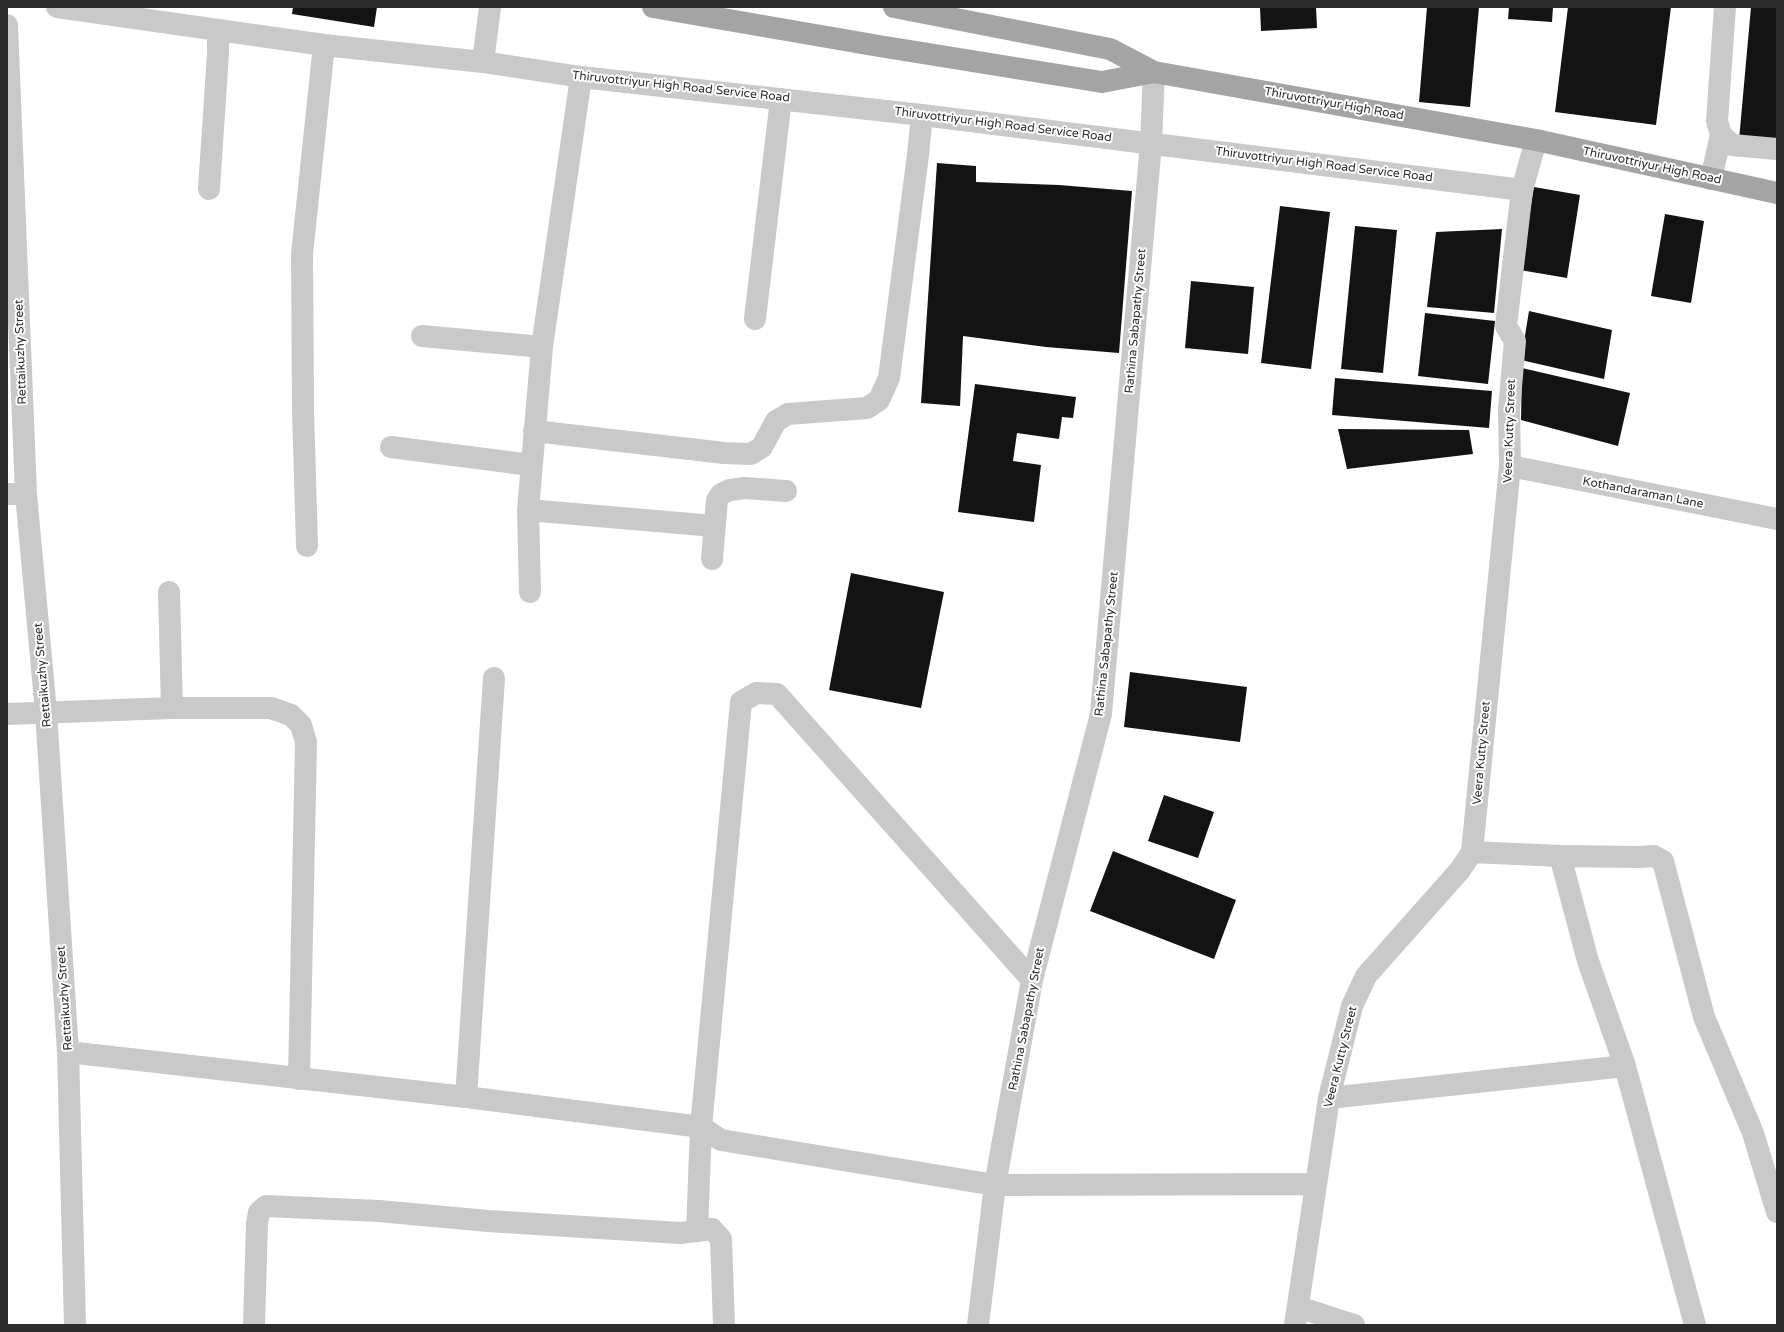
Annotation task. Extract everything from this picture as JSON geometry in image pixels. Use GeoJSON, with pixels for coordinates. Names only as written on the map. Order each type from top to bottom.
{"type":"FeatureCollection","features":[{"type":"Feature","properties":{"kind":"main road"},"geometry":{"type":"LineString","coordinates":[[653,7],[871,45],[1102,82],[1154,72]]}},
{"type":"Feature","properties":{"kind":"main road","name":"Thiruvottriyur High Road"},"geometry":{"type":"LineString","coordinates":[[895,7],[1110,49],[1154,72],[1536,140],[1777,193]]}},
{"type":"Feature","properties":{"kind":"street","name":"Thiruvottriyur High Road Service Road"},"geometry":{"type":"LineString","coordinates":[[57,7],[324,45],[483,62],[581,77],[781,98],[922,115],[1522,190]]}},
{"type":"Feature","properties":{"kind":"street"},"geometry":{"type":"LineString","coordinates":[[483,62],[490,7]]}},
{"type":"Feature","properties":{"kind":"street"},"geometry":{"type":"LineString","coordinates":[[1711,179],[1721,135],[1717,121],[1725,7]]}},
{"type":"Feature","properties":{"kind":"street","name":"Rettaikuzhy Street"},"geometry":{"type":"LineString","coordinates":[[7,25],[16,494],[46,712],[68,1052],[75,1325]]}},
{"type":"Feature","properties":{"kind":"street"},"geometry":{"type":"LineString","coordinates":[[208,189],[218,53],[218,30]]}},
{"type":"Feature","properties":{"kind":"street"},"geometry":{"type":"LineString","coordinates":[[307,546],[303,409],[302,254],[324,45]]}},
{"type":"Feature","properties":{"kind":"street","name":"Rathina Sabapathy Street"},"geometry":{"type":"LineString","coordinates":[[978,1325],[995,1185],[1032,980],[1101,714],[1151,143],[1154,72]]}},
{"type":"Feature","properties":{"kind":"street"},"geometry":{"type":"LineString","coordinates":[[530,592],[528,510],[542,347],[581,77]]}},
{"type":"Feature","properties":{"kind":"street"},"geometry":{"type":"LineString","coordinates":[[755,319],[781,98]]}},
{"type":"Feature","properties":{"kind":"street"},"geometry":{"type":"LineString","coordinates":[[534,431],[724,453],[751,454],[762,447],[776,421],[788,414],[868,408],[879,400],[889,378],[922,115]]}},
{"type":"Feature","properties":{"kind":"street"},"geometry":{"type":"LineString","coordinates":[[1721,135],[1732,145],[1777,149]]}},
{"type":"Feature","properties":{"kind":"street","name":"Veera Kutty Street"},"geometry":{"type":"LineString","coordinates":[[1297,1316],[1315,1184],[1329,1098],[1352,1006],[1366,976],[1460,870],[1472,852],[1510,466],[1510,410],[1514,341],[1506,326],[1522,190],[1536,140]]}},
{"type":"Feature","properties":{"kind":"street"},"geometry":{"type":"LineString","coordinates":[[422,336],[542,347]]}},
{"type":"Feature","properties":{"kind":"street"},"geometry":{"type":"LineString","coordinates":[[391,447],[531,465]]}},
{"type":"Feature","properties":{"kind":"street","name":"Kothandaraman Lane"},"geometry":{"type":"LineString","coordinates":[[1510,466],[1777,519]]}},
{"type":"Feature","properties":{"kind":"street"},"geometry":{"type":"LineString","coordinates":[[712,559],[717,500],[721,494],[730,490],[745,488],[786,491]]}},
{"type":"Feature","properties":{"kind":"street"},"geometry":{"type":"LineString","coordinates":[[528,510],[714,526]]}},
{"type":"Feature","properties":{"kind":"street"},"geometry":{"type":"LineString","coordinates":[[169,592],[172,708]]}},
{"type":"Feature","properties":{"kind":"street"},"geometry":{"type":"LineString","coordinates":[[466,1097],[494,678]]}},
{"type":"Feature","properties":{"kind":"street"},"geometry":{"type":"LineString","coordinates":[[697,1231],[701,1127],[741,702],[756,693],[777,694],[1032,980]]}},
{"type":"Feature","properties":{"kind":"street"},"geometry":{"type":"LineString","coordinates":[[7,714],[172,708],[271,708],[291,715],[301,725],[306,742],[299,1079]]}},
{"type":"Feature","properties":{"kind":"street"},"geometry":{"type":"LineString","coordinates":[[1472,852],[1560,856],[1654,856],[1663,861],[1704,1017],[1753,1132],[1777,1212]]}},
{"type":"Feature","properties":{"kind":"street"},"geometry":{"type":"LineString","coordinates":[[1560,856],[1588,961],[1625,1066],[1695,1325]]}},
{"type":"Feature","properties":{"kind":"street"},"geometry":{"type":"LineString","coordinates":[[68,1052],[466,1097],[701,1127],[722,1140],[995,1185],[1315,1184]]}},
{"type":"Feature","properties":{"kind":"street"},"geometry":{"type":"LineString","coordinates":[[1329,1098],[1625,1066]]}},
{"type":"Feature","properties":{"kind":"street"},"geometry":{"type":"LineString","coordinates":[[254,1325],[257,1223],[260,1212],[266,1206],[379,1211],[496,1221],[680,1233],[712,1230],[721,1239],[724,1325]]}},
{"type":"Feature","properties":{"kind":"street"},"geometry":{"type":"LineString","coordinates":[[1297,1316],[1354,1325]]}},
{"type":"Feature","properties":{"kind":"building"},"geometry":{"type":"Polygon","coordinates":[[[293,7],[377,7],[374,27],[292,14],[293,7]]]}},
{"type":"Feature","properties":{"kind":"building"},"geometry":{"type":"Polygon","coordinates":[[[1260,7],[1316,7],[1317,28],[1261,31],[1260,7]]]}},
{"type":"Feature","properties":{"kind":"building"},"geometry":{"type":"Polygon","coordinates":[[[1427,7],[1479,7],[1470,107],[1419,102],[1427,7]]]}},
{"type":"Feature","properties":{"kind":"building"},"geometry":{"type":"Polygon","coordinates":[[[1509,7],[1553,7],[1552,22],[1508,19],[1509,7]]]}},
{"type":"Feature","properties":{"kind":"building"},"geometry":{"type":"Polygon","coordinates":[[[1568,7],[1671,7],[1656,125],[1555,112],[1568,7]]]}},
{"type":"Feature","properties":{"kind":"building"},"geometry":{"type":"Polygon","coordinates":[[[1751,7],[1777,7],[1777,143],[1739,140],[1751,7]]]}},
{"type":"Feature","properties":{"kind":"building"},"geometry":{"type":"Polygon","coordinates":[[[937,163],[976,166],[976,182],[1059,185],[1132,191],[1119,353],[1046,347],[963,336],[960,406],[921,403],[937,163]]]}},
{"type":"Feature","properties":{"kind":"building"},"geometry":{"type":"Polygon","coordinates":[[[1534,187],[1580,195],[1567,278],[1520,270],[1534,187]]]}},
{"type":"Feature","properties":{"kind":"building"},"geometry":{"type":"Polygon","coordinates":[[[1280,206],[1330,212],[1311,369],[1261,363],[1280,206]]]}},
{"type":"Feature","properties":{"kind":"building"},"geometry":{"type":"Polygon","coordinates":[[[1665,214],[1704,221],[1691,303],[1651,296],[1665,214]]]}},
{"type":"Feature","properties":{"kind":"building"},"geometry":{"type":"Polygon","coordinates":[[[1355,226],[1397,230],[1383,373],[1341,369],[1355,226]]]}},
{"type":"Feature","properties":{"kind":"building"},"geometry":{"type":"Polygon","coordinates":[[[1502,229],[1494,313],[1427,307],[1436,232],[1502,229]]]}},
{"type":"Feature","properties":{"kind":"building"},"geometry":{"type":"Polygon","coordinates":[[[1191,281],[1254,287],[1248,354],[1185,348],[1191,281]]]}},
{"type":"Feature","properties":{"kind":"building"},"geometry":{"type":"Polygon","coordinates":[[[1529,311],[1612,330],[1604,379],[1521,360],[1529,311]]]}},
{"type":"Feature","properties":{"kind":"building"},"geometry":{"type":"Polygon","coordinates":[[[1425,313],[1495,321],[1488,384],[1418,376],[1425,313]]]}},
{"type":"Feature","properties":{"kind":"building"},"geometry":{"type":"Polygon","coordinates":[[[1522,368],[1630,393],[1618,446],[1521,420],[1522,368]]]}},
{"type":"Feature","properties":{"kind":"building"},"geometry":{"type":"Polygon","coordinates":[[[1335,378],[1492,391],[1489,428],[1332,415],[1335,378]]]}},
{"type":"Feature","properties":{"kind":"building"},"geometry":{"type":"Polygon","coordinates":[[[975,384],[1076,397],[1073,418],[1062,417],[1059,439],[1017,433],[1013,461],[1041,465],[1034,522],[958,512],[975,384]]]}},
{"type":"Feature","properties":{"kind":"building"},"geometry":{"type":"Polygon","coordinates":[[[1338,429],[1469,430],[1473,454],[1347,469],[1338,429]]]}},
{"type":"Feature","properties":{"kind":"building"},"geometry":{"type":"Polygon","coordinates":[[[851,573],[944,592],[921,708],[829,690],[851,573]]]}},
{"type":"Feature","properties":{"kind":"building"},"geometry":{"type":"Polygon","coordinates":[[[1130,672],[1247,687],[1240,742],[1124,727],[1130,672]]]}},
{"type":"Feature","properties":{"kind":"building"},"geometry":{"type":"Polygon","coordinates":[[[1164,795],[1214,812],[1198,858],[1148,841],[1164,795]]]}},
{"type":"Feature","properties":{"kind":"building"},"geometry":{"type":"Polygon","coordinates":[[[1113,851],[1236,900],[1214,959],[1090,911],[1113,851]]]}}]}
